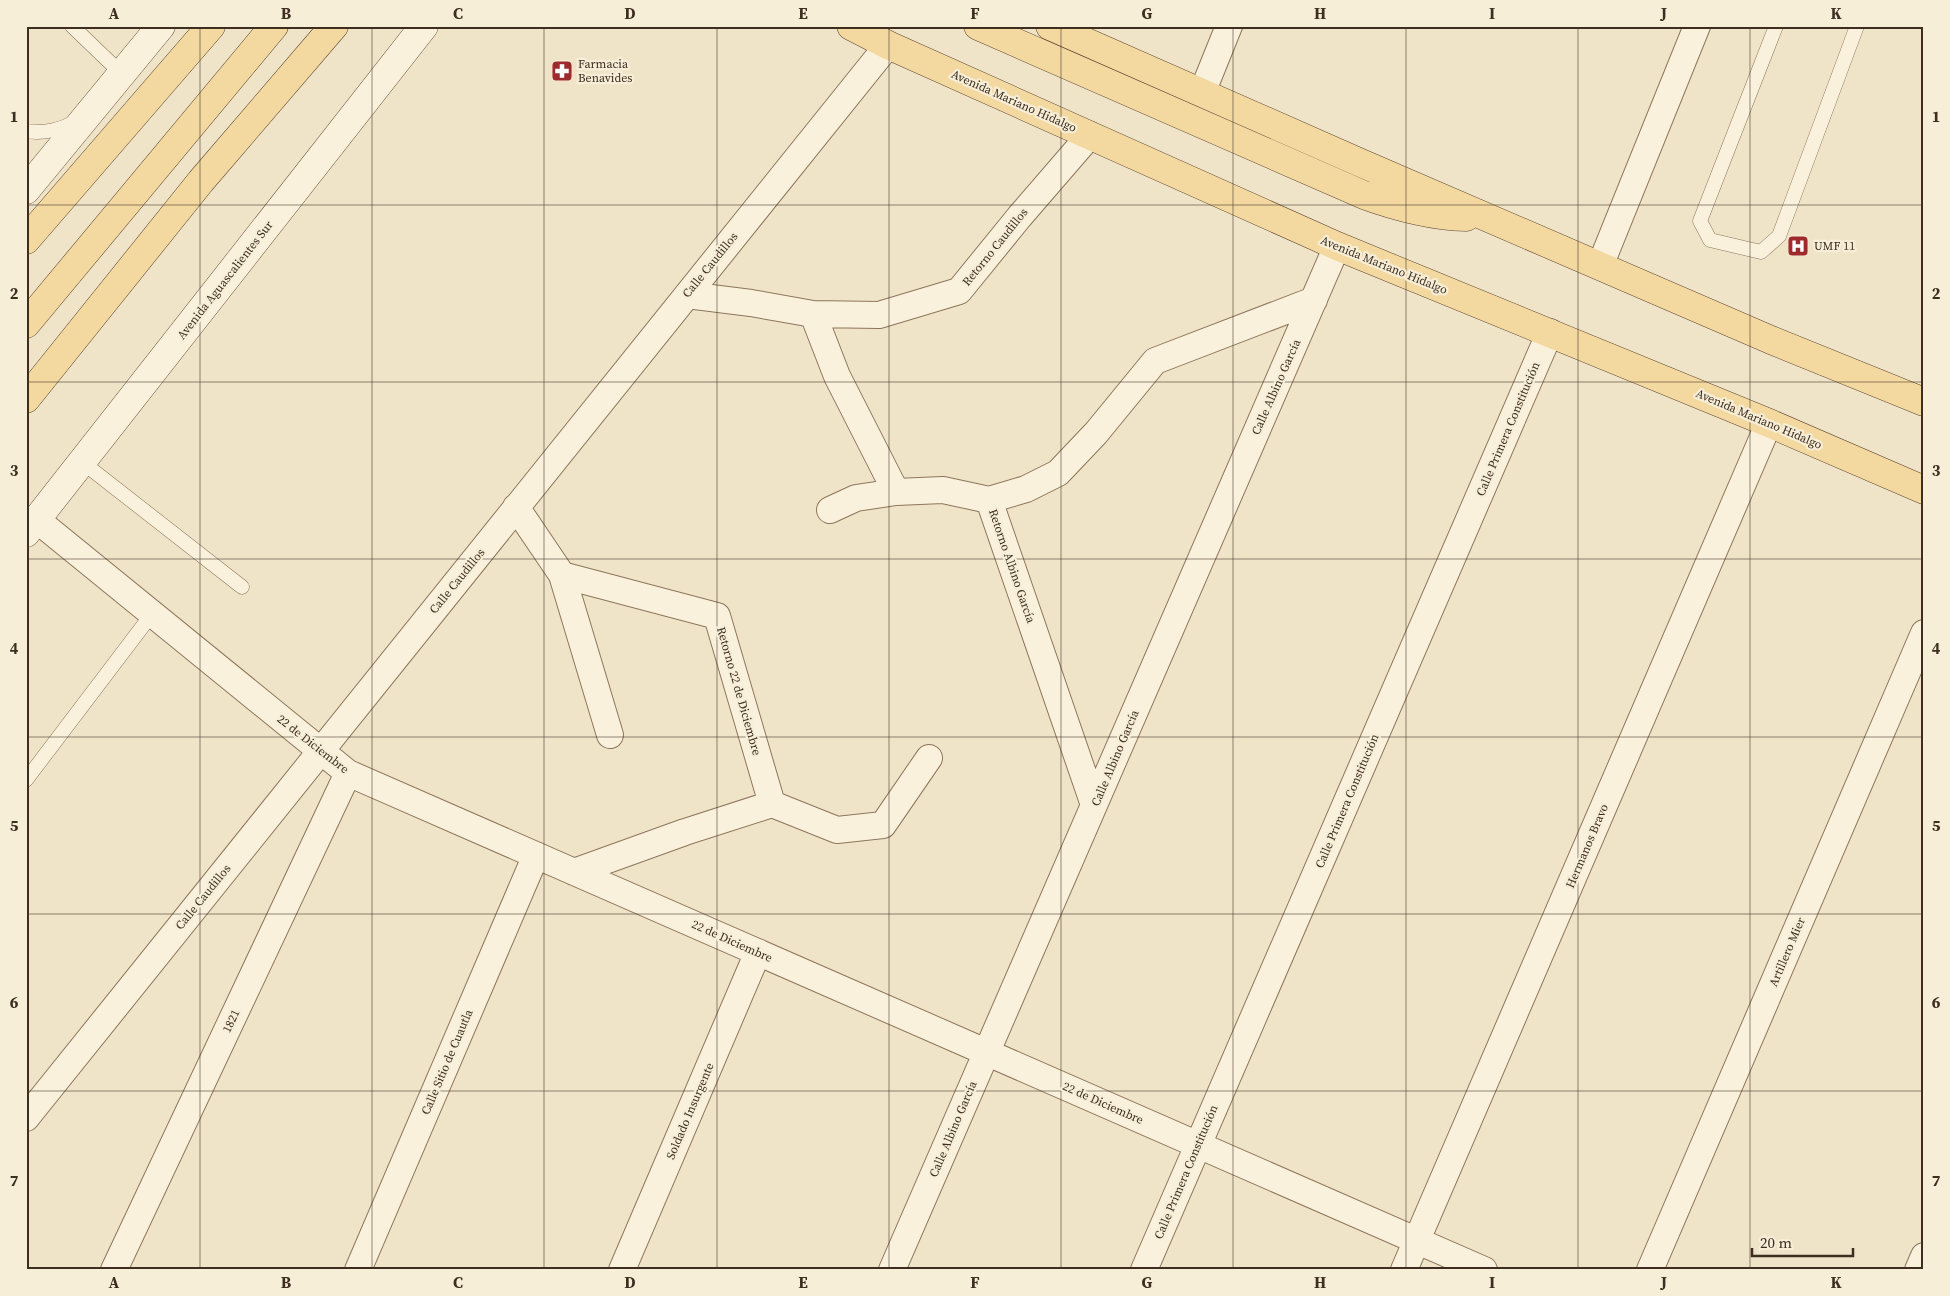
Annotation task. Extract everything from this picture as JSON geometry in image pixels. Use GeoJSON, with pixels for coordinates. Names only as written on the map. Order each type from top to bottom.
{"type":"FeatureCollection","features":[{"type":"Feature","properties":{"kind":"main road"},"geometry":{"type":"LineString","coordinates":[[26,240],[211,26]]}},
{"type":"Feature","properties":{"kind":"main road"},"geometry":{"type":"LineString","coordinates":[[26,324],[274,26]]}},
{"type":"Feature","properties":{"kind":"main road"},"geometry":{"type":"LineString","coordinates":[[26,399],[201,181],[334,26]]}},
{"type":"Feature","properties":{"kind":"main road","name":"Avenida Mariano Hidalgo"},"geometry":{"type":"LineString","coordinates":[[851,26],[888,45],[1337,246],[1769,423],[1924,490]]}},
{"type":"Feature","properties":{"kind":"main road"},"geometry":{"type":"LineString","coordinates":[[978,26],[1364,195],[1422,212],[1488,217]]}},
{"type":"Feature","properties":{"kind":"main road"},"geometry":{"type":"LineString","coordinates":[[1050,26],[1806,355],[1924,402]]}},
{"type":"Feature","properties":{"kind":"street"},"geometry":{"type":"LineString","coordinates":[[26,190],[161,26]]}},
{"type":"Feature","properties":{"kind":"street"},"geometry":{"type":"LineString","coordinates":[[381,81],[404,26]]}},
{"type":"Feature","properties":{"kind":"street","name":"Avenida Aguascalientes Sur"},"geometry":{"type":"LineString","coordinates":[[31,526],[424,26]]}},
{"type":"Feature","properties":{"kind":"street"},"geometry":{"type":"LineString","coordinates":[[1202,93],[1229,26]]}},
{"type":"Feature","properties":{"kind":"street"},"geometry":{"type":"LineString","coordinates":[[1600,266],[1697,26]]}},
{"type":"Feature","properties":{"kind":"street","name":"Calle Caudillos"},"geometry":{"type":"LineString","coordinates":[[26,1118],[888,45]]}},
{"type":"Feature","properties":{"kind":"street","name":"Retorno Caudillos"},"geometry":{"type":"LineString","coordinates":[[687,295],[751,302],[813,314],[879,315],[959,292],[1020,216],[1090,135]]}},
{"type":"Feature","properties":{"kind":"street","name":"Calle Albino García"},"geometry":{"type":"LineString","coordinates":[[892,1270],[1337,246]]}},
{"type":"Feature","properties":{"kind":"street","name":"Retorno Albino García"},"geometry":{"type":"LineString","coordinates":[[1094,805],[989,500],[1026,488],[1058,474],[1096,433],[1155,361],[1314,300]]}},
{"type":"Feature","properties":{"kind":"street"},"geometry":{"type":"LineString","coordinates":[[813,314],[837,376],[896,492]]}},
{"type":"Feature","properties":{"kind":"street","name":"Calle Primera Constitución"},"geometry":{"type":"LineString","coordinates":[[1144,1270],[1550,332]]}},
{"type":"Feature","properties":{"kind":"street","name":"Hermanos Bravo"},"geometry":{"type":"LineString","coordinates":[[1404,1270],[1769,423]]}},
{"type":"Feature","properties":{"kind":"street"},"geometry":{"type":"LineString","coordinates":[[830,510],[856,498],[896,492],[943,490],[989,500]]}},
{"type":"Feature","properties":{"kind":"street"},"geometry":{"type":"LineString","coordinates":[[516,507],[562,575],[610,735]]}},
{"type":"Feature","properties":{"kind":"street","name":"22 de Diciembre"},"geometry":{"type":"LineString","coordinates":[[31,526],[152,614],[348,773],[1484,1270]]}},
{"type":"Feature","properties":{"kind":"street","name":"Retorno 22 de Diciembre"},"geometry":{"type":"LineString","coordinates":[[562,575],[716,616],[772,804]]}},
{"type":"Feature","properties":{"kind":"street","name":"Artillero Mier"},"geometry":{"type":"LineString","coordinates":[[1650,1270],[1924,633]]}},
{"type":"Feature","properties":{"kind":"street"},"geometry":{"type":"LineString","coordinates":[[574,872],[685,832],[772,804],[837,830],[883,825],[929,758]]}},
{"type":"Feature","properties":{"kind":"street","name":"1821"},"geometry":{"type":"LineString","coordinates":[[114,1270],[348,773]]}},
{"type":"Feature","properties":{"kind":"street","name":"Calle Sitio de Cuautla"},"geometry":{"type":"LineString","coordinates":[[358,1270],[536,855]]}},
{"type":"Feature","properties":{"kind":"street","name":"Soldado Insurgente"},"geometry":{"type":"LineString","coordinates":[[622,1270],[758,952]]}},
{"type":"Feature","properties":{"kind":"street"},"geometry":{"type":"LineString","coordinates":[[1918,1270],[1924,1256]]}},
{"type":"Feature","properties":{"kind":"lane"},"geometry":{"type":"LineString","coordinates":[[72,26],[122,74]]}},
{"type":"Feature","properties":{"kind":"lane"},"geometry":{"type":"LineString","coordinates":[[1776,26],[1700,220],[1710,240],[1762,252],[1779,236],[1857,26]]}},
{"type":"Feature","properties":{"kind":"lane"},"geometry":{"type":"LineString","coordinates":[[26,131],[34,133],[51,131],[70,125],[87,114]]}},
{"type":"Feature","properties":{"kind":"lane"},"geometry":{"type":"LineString","coordinates":[[82,462],[242,587]]}},
{"type":"Feature","properties":{"kind":"lane"},"geometry":{"type":"LineString","coordinates":[[26,780],[152,614]]}},
{"type":"Feature","properties":{"kind":"place","name":"Farmacia Benavides"},"geometry":{"type":"Point","coordinates":[562,71]}},
{"type":"Feature","properties":{"kind":"place","name":"UMF 11"},"geometry":{"type":"Point","coordinates":[1798,246]}}]}
